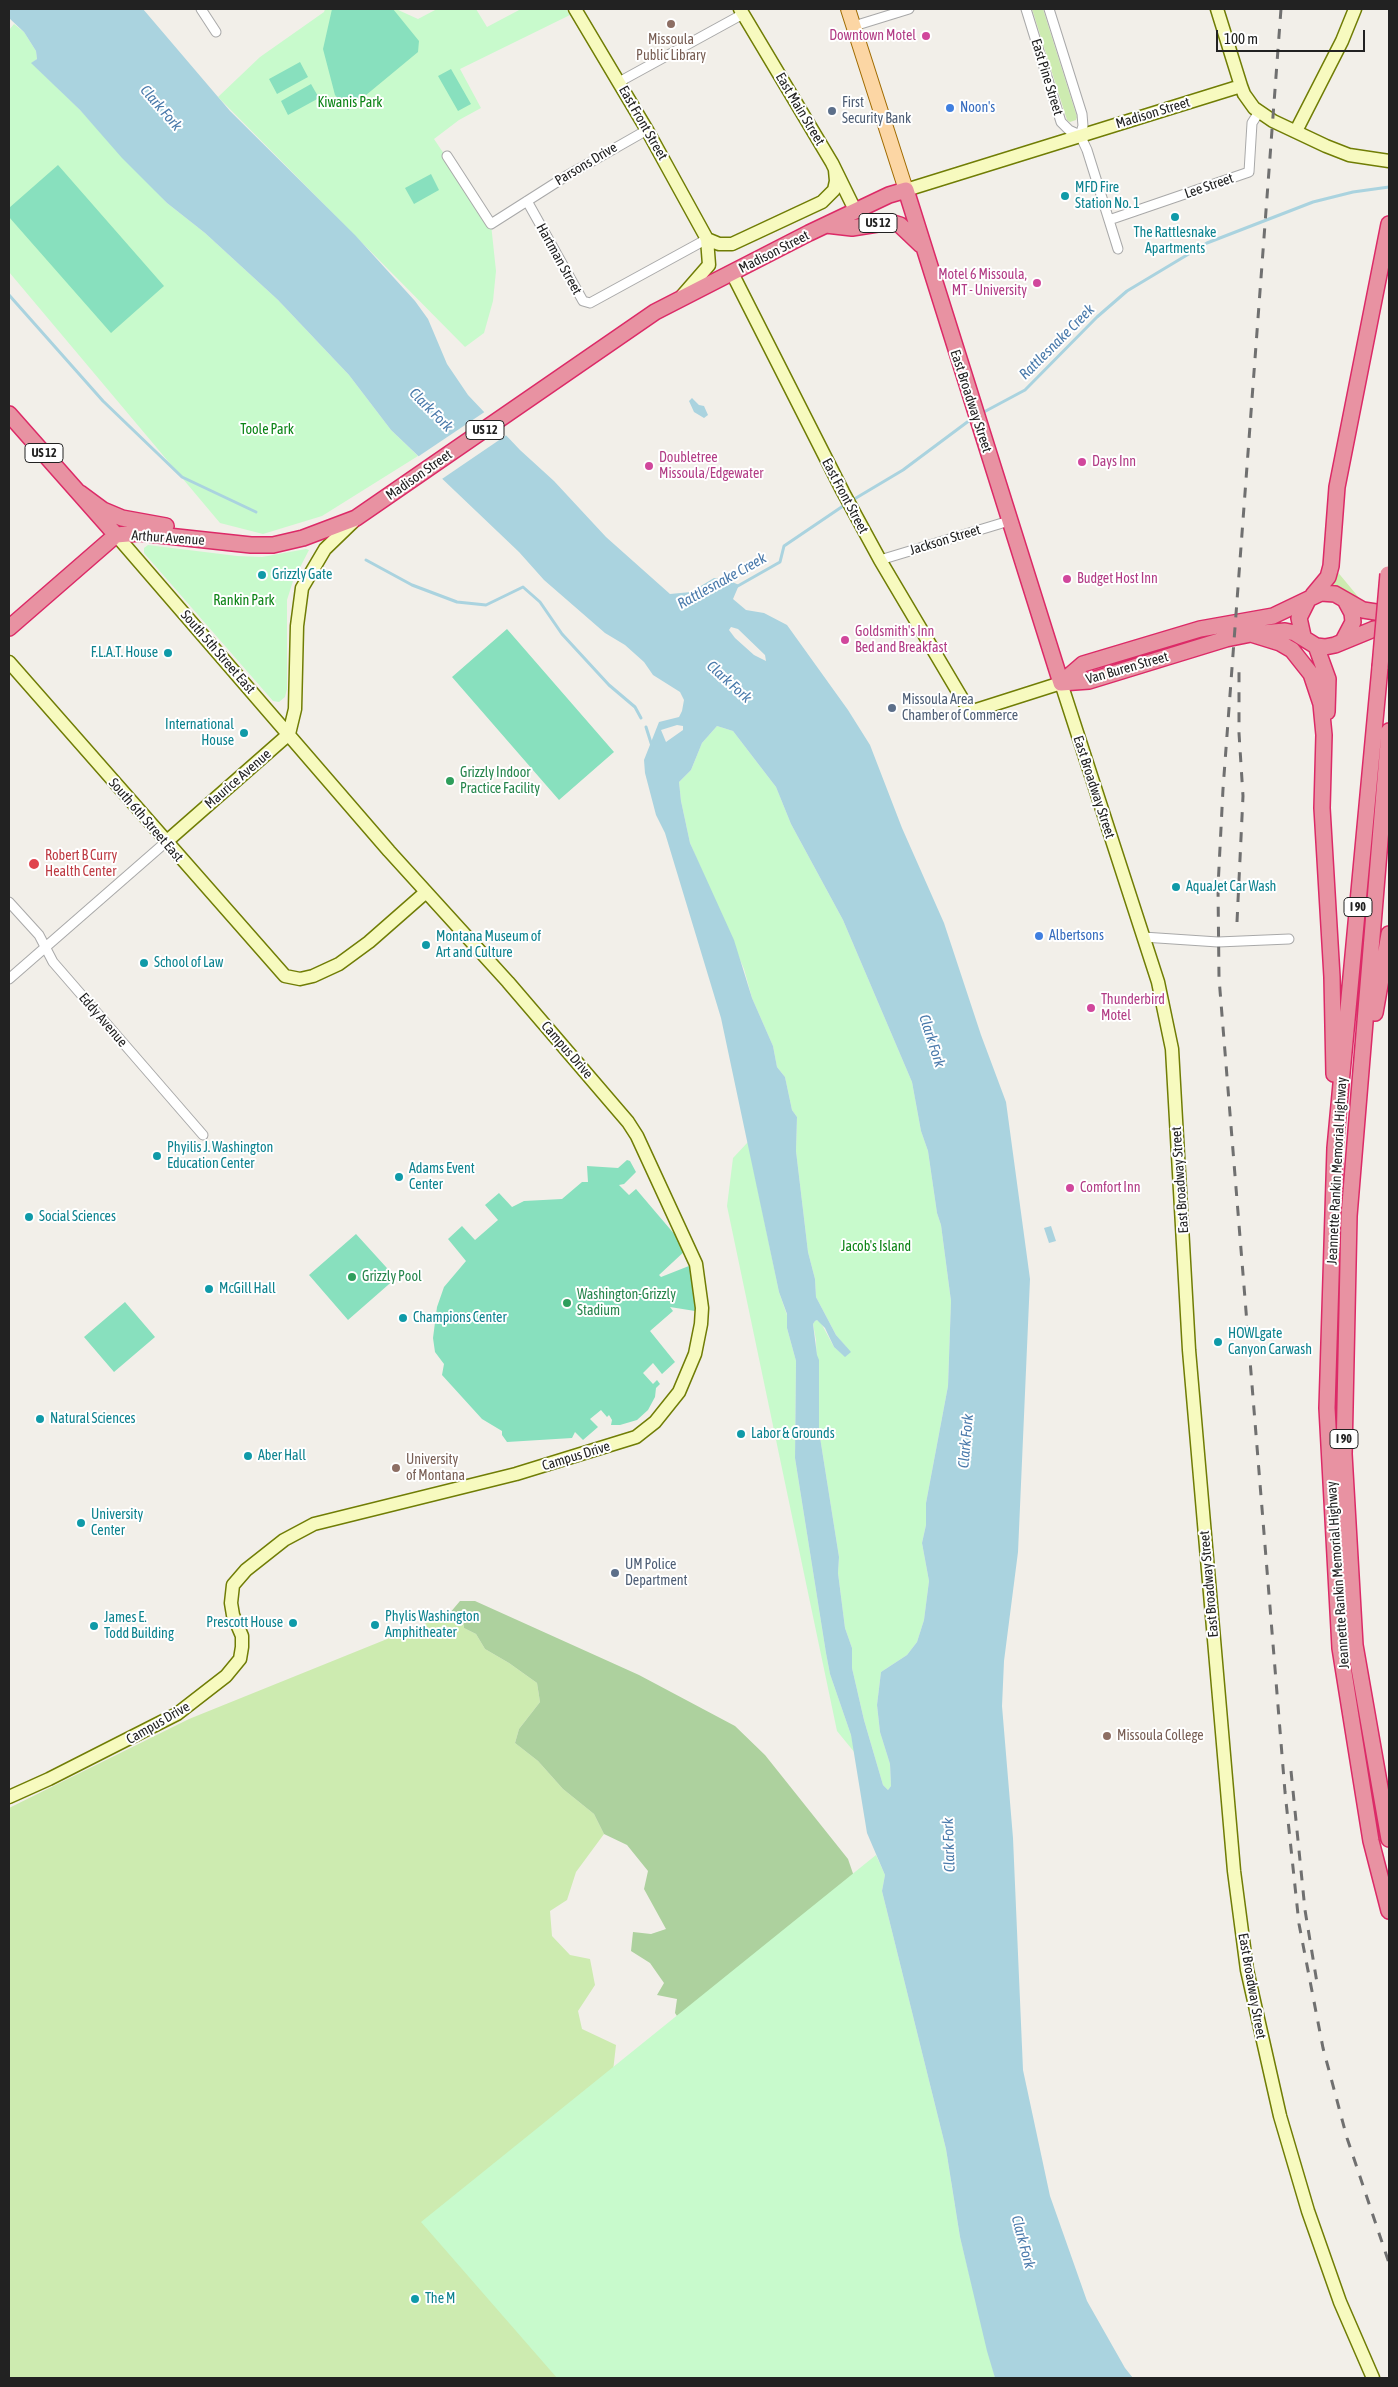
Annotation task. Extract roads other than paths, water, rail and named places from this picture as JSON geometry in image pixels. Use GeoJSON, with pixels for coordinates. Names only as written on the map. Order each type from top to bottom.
{"type":"FeatureCollection","features":[{"type":"Feature","properties":{"kind":"highway","name":"Madison Street"},"geometry":{"type":"LineString","coordinates":[[356,518],[627,330],[681,297],[889,195],[906,190]]}},
{"type":"Feature","properties":{"kind":"highway","name":"East Broadway Street"},"geometry":{"type":"LineString","coordinates":[[906,190],[1061,684]]}},
{"type":"Feature","properties":{"kind":"highway","name":"US 12"},"geometry":{"type":"LineString","coordinates":[[826,225],[852,228],[890,222],[900,225],[922,246]]}},
{"type":"Feature","properties":{"kind":"highway"},"geometry":{"type":"LineString","coordinates":[[1335,1148],[1332,977],[1322,808],[1328,679],[1299,618],[1310,598],[1328,577],[1331,566],[1337,487],[1388,229]]}},
{"type":"Feature","properties":{"kind":"highway","name":"South 5th Street East"},"geometry":{"type":"LineString","coordinates":[[9,414],[116,535]]}},
{"type":"Feature","properties":{"kind":"highway"},"geometry":{"type":"LineString","coordinates":[[80,493],[104,510],[122,518],[251,546]]}},
{"type":"Feature","properties":{"kind":"highway","name":"Arthur Avenue"},"geometry":{"type":"LineString","coordinates":[[9,628],[116,535],[140,532],[251,546],[273,545],[303,538],[356,518]]}},
{"type":"Feature","properties":{"kind":"highway","name":"Jeannette Rankin Memorial Highway"},"geometry":{"type":"LineString","coordinates":[[1389,569],[1335,1148],[1327,1408],[1340,1648],[1371,1841],[1389,1911]]}},
{"type":"Feature","properties":{"kind":"highway","name":"Van Buren Street"},"geometry":{"type":"LineString","coordinates":[[1061,684],[1083,664],[1200,629],[1273,616],[1310,598],[1328,592],[1363,610],[1389,614]]}},
{"type":"Feature","properties":{"kind":"highway"},"geometry":{"type":"LineString","coordinates":[[1342,641],[1349,633],[1353,622],[1352,613],[1345,600]]}},
{"type":"Feature","properties":{"kind":"highway","name":"Van Buren Street"},"geometry":{"type":"LineString","coordinates":[[1061,684],[1089,681],[1226,639],[1251,634],[1285,631],[1330,647],[1374,629],[1389,628]]}},
{"type":"Feature","properties":{"kind":"highway"},"geometry":{"type":"LineString","coordinates":[[1251,634],[1280,643],[1292,650],[1303,662],[1316,686],[1321,704],[1324,735]]}},
{"type":"Feature","properties":{"kind":"highway","name":"Jeannette Rankin Memorial Highway"},"geometry":{"type":"LineString","coordinates":[[1389,731],[1349,1216],[1344,1454],[1355,1645],[1389,1839]]}},
{"type":"Feature","properties":{"kind":"highway"},"geometry":{"type":"LineString","coordinates":[[1359,1101],[1389,934]]}},
{"type":"Feature","properties":{"kind":"main road","name":"East Broadway Street"},"geometry":{"type":"LineString","coordinates":[[848,9],[906,190]]}},
{"type":"Feature","properties":{"kind":"street"},"geometry":{"type":"LineString","coordinates":[[201,9],[216,32]]}},
{"type":"Feature","properties":{"kind":"street","name":"East Front Street"},"geometry":{"type":"LineString","coordinates":[[575,9],[647,130],[707,239]]}},
{"type":"Feature","properties":{"kind":"street"},"geometry":{"type":"LineString","coordinates":[[854,26],[910,9]]}},
{"type":"Feature","properties":{"kind":"street","name":"East Pine Street"},"geometry":{"type":"LineString","coordinates":[[1026,9],[1061,122],[1069,130],[1080,135]]}},
{"type":"Feature","properties":{"kind":"street","name":"East Pine Street"},"geometry":{"type":"LineString","coordinates":[[1049,9],[1082,114],[1084,126],[1080,135],[1118,248]]}},
{"type":"Feature","properties":{"kind":"street"},"geometry":{"type":"LineString","coordinates":[[1217,9],[1241,86],[1249,102],[1259,112],[1273,121],[1349,155],[1389,161]]}},
{"type":"Feature","properties":{"kind":"street"},"geometry":{"type":"LineString","coordinates":[[1296,131],[1342,41],[1354,9]]}},
{"type":"Feature","properties":{"kind":"street"},"geometry":{"type":"LineString","coordinates":[[619,82],[742,11]]}},
{"type":"Feature","properties":{"kind":"street","name":"East Main Street"},"geometry":{"type":"LineString","coordinates":[[742,11],[848,190],[856,212]]}},
{"type":"Feature","properties":{"kind":"street","name":"Madison Street"},"geometry":{"type":"LineString","coordinates":[[906,190],[1241,86]]}},
{"type":"Feature","properties":{"kind":"street","name":"Lee Street"},"geometry":{"type":"LineString","coordinates":[[1109,220],[1250,172],[1252,123],[1259,112]]}},
{"type":"Feature","properties":{"kind":"street","name":"Parsons Drive"},"geometry":{"type":"LineString","coordinates":[[527,201],[633,136],[647,130]]}},
{"type":"Feature","properties":{"kind":"street"},"geometry":{"type":"LineString","coordinates":[[447,156],[491,224],[527,201]]}},
{"type":"Feature","properties":{"kind":"street","name":"Madison Street"},"geometry":{"type":"LineString","coordinates":[[707,239],[719,244],[732,244],[822,202],[835,188],[836,176],[832,163]]}},
{"type":"Feature","properties":{"kind":"street","name":"Hartman Street"},"geometry":{"type":"LineString","coordinates":[[527,201],[583,301],[590,303],[707,239]]}},
{"type":"Feature","properties":{"kind":"street"},"geometry":{"type":"LineString","coordinates":[[681,297],[709,265],[707,239]]}},
{"type":"Feature","properties":{"kind":"street","name":"East Front Street"},"geometry":{"type":"LineString","coordinates":[[732,273],[843,492],[880,560],[970,712],[1061,684]]}},
{"type":"Feature","properties":{"kind":"street","name":"US 12"},"geometry":{"type":"LineString","coordinates":[[289,734],[295,712],[297,626],[302,588],[325,549],[356,518]]}},
{"type":"Feature","properties":{"kind":"street","name":"Jackson Street"},"geometry":{"type":"LineString","coordinates":[[880,560],[1010,521]]}},
{"type":"Feature","properties":{"kind":"street","name":"South 5th Street East"},"geometry":{"type":"LineString","coordinates":[[116,535],[426,892]]}},
{"type":"Feature","properties":{"kind":"street","name":"South 6th Street East"},"geometry":{"type":"LineString","coordinates":[[9,662],[285,976],[300,979],[313,976],[339,964],[369,942],[426,892]]}},
{"type":"Feature","properties":{"kind":"street","name":"East Broadway Street"},"geometry":{"type":"LineString","coordinates":[[1061,684],[1162,996],[1172,1049],[1189,1350],[1233,1862],[1247,1970],[1280,2116],[1308,2211],[1340,2302],[1373,2378]]}},
{"type":"Feature","properties":{"kind":"street","name":"Maurice Avenue"},"geometry":{"type":"LineString","coordinates":[[9,979],[289,734]]}},
{"type":"Feature","properties":{"kind":"street","name":"Campus Drive"},"geometry":{"type":"LineString","coordinates":[[9,1797],[49,1780],[178,1714],[226,1676],[240,1659],[242,1647],[242,1636],[233,1615],[231,1603],[233,1585],[246,1570],[284,1540],[314,1524],[453,1491],[624,1442],[646,1430],[663,1413],[678,1392],[690,1368],[702,1324],[702,1308],[696,1264],[637,1136],[613,1103],[426,892]]}},
{"type":"Feature","properties":{"kind":"street","name":"Eddy Avenue"},"geometry":{"type":"LineString","coordinates":[[9,902],[39,935],[53,962],[203,1135]]}},
{"type":"Feature","properties":{"kind":"street"},"geometry":{"type":"LineString","coordinates":[[1142,937],[1218,942],[1289,939]]}},
{"type":"Feature","properties":{"kind":"water","name":"Clark Fork"},"geometry":{"type":"Polygon","coordinates":[[[9,9],[143,9],[230,111],[355,235],[415,301],[428,319],[447,364],[468,395],[520,450],[554,481],[606,537],[670,594],[691,592],[714,578],[730,581],[739,585],[733,599],[746,610],[764,613],[787,625],[848,710],[870,745],[902,828],[944,923],[981,1035],[1006,1102],[1030,1279],[1018,1552],[1004,1661],[1002,1706],[1013,1838],[1023,2070],[1050,2196],[1087,2301],[1125,2368],[1133,2378],[995,2378],[987,2351],[960,2237],[946,2149],[882,1891],[885,1875],[867,1833],[851,1735],[830,1674],[795,1458],[796,1361],[787,1328],[787,1314],[779,1292],[721,1018],[665,833],[656,815],[645,773],[644,760],[659,722],[679,717],[684,700],[680,692],[653,675],[644,662],[625,645],[605,633],[544,580],[519,552],[391,430],[349,375],[278,300],[205,233],[167,203],[122,158],[80,110],[31,63],[37,59],[36,51],[24,32],[9,18],[9,9]],[[731,627],[729,630],[735,638],[754,655],[766,661],[765,655],[738,629],[731,627]],[[677,725],[661,730],[666,742],[683,730],[683,726],[677,725]],[[717,726],[702,743],[691,770],[679,782],[690,843],[734,940],[752,998],[773,1046],[777,1067],[785,1077],[792,1110],[797,1117],[796,1151],[808,1252],[815,1279],[816,1297],[836,1335],[851,1352],[845,1357],[834,1347],[825,1328],[817,1320],[815,1321],[813,1324],[819,1360],[819,1431],[839,1557],[838,1573],[845,1628],[852,1648],[852,1668],[864,1720],[883,1785],[888,1790],[891,1786],[890,1764],[880,1732],[877,1705],[881,1672],[907,1655],[917,1642],[924,1620],[929,1581],[922,1543],[926,1525],[926,1503],[948,1386],[951,1301],[941,1225],[937,1213],[928,1151],[921,1131],[912,1082],[843,920],[791,824],[776,787],[733,731],[717,726]]]}},
{"type":"Feature","properties":{"kind":"water"},"geometry":{"type":"Polygon","coordinates":[[[692,398],[699,405],[704,406],[708,415],[704,418],[694,412],[689,401],[692,398]]]}},
{"type":"Feature","properties":{"kind":"water"},"geometry":{"type":"Polygon","coordinates":[[[1051,1226],[1056,1241],[1049,1243],[1044,1228],[1051,1226]]]}},
{"type":"Feature","properties":{"kind":"waterway","name":"Rattlesnake Creek"},"geometry":{"type":"LineString","coordinates":[[982,413],[1025,390],[1097,317],[1127,291],[1207,243],[1313,202],[1353,192],[1389,187]]}},
{"type":"Feature","properties":{"kind":"waterway"},"geometry":{"type":"LineString","coordinates":[[9,295],[103,401],[182,477],[256,512]]}},
{"type":"Feature","properties":{"kind":"waterway","name":"Rattlesnake Creek"},"geometry":{"type":"LineString","coordinates":[[851,501],[903,470],[974,417]]}},
{"type":"Feature","properties":{"kind":"waterway","name":"Rattlesnake Creek"},"geometry":{"type":"LineString","coordinates":[[736,587],[780,562],[784,546],[846,504]]}},
{"type":"Feature","properties":{"kind":"waterway"},"geometry":{"type":"LineString","coordinates":[[366,560],[412,585],[457,602],[486,605],[523,587],[540,602],[562,634],[609,685],[635,707],[641,718]]}},
{"type":"Feature","properties":{"kind":"waterway"},"geometry":{"type":"LineString","coordinates":[[646,727],[652,746]]}},
{"type":"Feature","properties":{"kind":"railway"},"geometry":{"type":"LineString","coordinates":[[1281,9],[1223,789],[1218,887],[1219,978],[1285,1792],[1299,1924],[1323,2048],[1347,2138],[1389,2263]]}},
{"type":"Feature","properties":{"kind":"railway"},"geometry":{"type":"LineString","coordinates":[[1237,922],[1243,796],[1239,733],[1239,670]]}},
{"type":"Feature","properties":{"kind":"railway"},"geometry":{"type":"LineString","coordinates":[[1291,1771],[1305,1910],[1318,1989]]}},
{"type":"Feature","properties":{"kind":"place","name":"Missoula Public Library"},"geometry":{"type":"Point","coordinates":[671,24]}},
{"type":"Feature","properties":{"kind":"place","name":"Downtown Motel"},"geometry":{"type":"Point","coordinates":[926,36]}},
{"type":"Feature","properties":{"kind":"place","name":"Noon's"},"geometry":{"type":"Point","coordinates":[950,108]}},
{"type":"Feature","properties":{"kind":"place","name":"First Security Bank"},"geometry":{"type":"Point","coordinates":[832,111]}},
{"type":"Feature","properties":{"kind":"place","name":"MFD Fire Station No. 1"},"geometry":{"type":"Point","coordinates":[1065,196]}},
{"type":"Feature","properties":{"kind":"place","name":"The Rattlesnake Apartments"},"geometry":{"type":"Point","coordinates":[1175,217]}},
{"type":"Feature","properties":{"kind":"place","name":"Motel 6 Missoula, MT - University"},"geometry":{"type":"Point","coordinates":[1037,283]}},
{"type":"Feature","properties":{"kind":"place","name":"Days Inn"},"geometry":{"type":"Point","coordinates":[1082,462]}},
{"type":"Feature","properties":{"kind":"place","name":"Doubletree Missoula/Edgewater"},"geometry":{"type":"Point","coordinates":[649,466]}},
{"type":"Feature","properties":{"kind":"place","name":"Grizzly Gate"},"geometry":{"type":"Point","coordinates":[262,575]}},
{"type":"Feature","properties":{"kind":"place","name":"Budget Host Inn"},"geometry":{"type":"Point","coordinates":[1067,579]}},
{"type":"Feature","properties":{"kind":"place","name":"Goldsmith's Inn Bed and Breakfast"},"geometry":{"type":"Point","coordinates":[845,640]}},
{"type":"Feature","properties":{"kind":"place","name":"F.L.A.T. House"},"geometry":{"type":"Point","coordinates":[168,653]}},
{"type":"Feature","properties":{"kind":"place","name":"Missoula Area Chamber of Commerce"},"geometry":{"type":"Point","coordinates":[892,708]}},
{"type":"Feature","properties":{"kind":"place","name":"International House"},"geometry":{"type":"Point","coordinates":[244,733]}},
{"type":"Feature","properties":{"kind":"place","name":"Grizzly Indoor Practice Facility"},"geometry":{"type":"Point","coordinates":[450,781]}},
{"type":"Feature","properties":{"kind":"place","name":"Robert B Curry Health Center"},"geometry":{"type":"Point","coordinates":[34,864]}},
{"type":"Feature","properties":{"kind":"place","name":"AquaJet Car Wash"},"geometry":{"type":"Point","coordinates":[1176,887]}},
{"type":"Feature","properties":{"kind":"place","name":"Albertsons"},"geometry":{"type":"Point","coordinates":[1039,936]}},
{"type":"Feature","properties":{"kind":"place","name":"Montana Museum of Art and Culture"},"geometry":{"type":"Point","coordinates":[426,945]}},
{"type":"Feature","properties":{"kind":"place","name":"School of Law"},"geometry":{"type":"Point","coordinates":[144,963]}},
{"type":"Feature","properties":{"kind":"place","name":"Thunderbird Motel"},"geometry":{"type":"Point","coordinates":[1091,1008]}},
{"type":"Feature","properties":{"kind":"place","name":"Phyilis J. Washington Education Center"},"geometry":{"type":"Point","coordinates":[157,1156]}},
{"type":"Feature","properties":{"kind":"place","name":"Adams Event Center"},"geometry":{"type":"Point","coordinates":[399,1177]}},
{"type":"Feature","properties":{"kind":"place","name":"Comfort Inn"},"geometry":{"type":"Point","coordinates":[1070,1188]}},
{"type":"Feature","properties":{"kind":"place","name":"Social Sciences"},"geometry":{"type":"Point","coordinates":[29,1217]}},
{"type":"Feature","properties":{"kind":"place","name":"Grizzly Pool"},"geometry":{"type":"Point","coordinates":[352,1277]}},
{"type":"Feature","properties":{"kind":"place","name":"McGill Hall"},"geometry":{"type":"Point","coordinates":[209,1289]}},
{"type":"Feature","properties":{"kind":"place","name":"Washington-Grizzly Stadium"},"geometry":{"type":"Point","coordinates":[567,1303]}},
{"type":"Feature","properties":{"kind":"place","name":"Champions Center"},"geometry":{"type":"Point","coordinates":[403,1318]}},
{"type":"Feature","properties":{"kind":"place","name":"HOWLgate Canyon Carwash"},"geometry":{"type":"Point","coordinates":[1218,1342]}},
{"type":"Feature","properties":{"kind":"place","name":"Natural Sciences"},"geometry":{"type":"Point","coordinates":[40,1419]}},
{"type":"Feature","properties":{"kind":"place","name":"Labor & Grounds"},"geometry":{"type":"Point","coordinates":[741,1434]}},
{"type":"Feature","properties":{"kind":"place","name":"Aber Hall"},"geometry":{"type":"Point","coordinates":[248,1456]}},
{"type":"Feature","properties":{"kind":"place","name":"University of Montana"},"geometry":{"type":"Point","coordinates":[396,1468]}},
{"type":"Feature","properties":{"kind":"place","name":"University Center"},"geometry":{"type":"Point","coordinates":[81,1523]}},
{"type":"Feature","properties":{"kind":"place","name":"UM Police Department"},"geometry":{"type":"Point","coordinates":[615,1573]}},
{"type":"Feature","properties":{"kind":"place","name":"Prescott House"},"geometry":{"type":"Point","coordinates":[293,1623]}},
{"type":"Feature","properties":{"kind":"place","name":"Phylis Washington Amphitheater"},"geometry":{"type":"Point","coordinates":[375,1625]}},
{"type":"Feature","properties":{"kind":"place","name":"James E. Todd Building"},"geometry":{"type":"Point","coordinates":[94,1626]}},
{"type":"Feature","properties":{"kind":"place","name":"Missoula College"},"geometry":{"type":"Point","coordinates":[1107,1736]}},
{"type":"Feature","properties":{"kind":"place","name":"The M"},"geometry":{"type":"Point","coordinates":[415,2299]}},
{"type":"Feature","properties":{"kind":"park label","name":"Kiwanis Park"},"geometry":{"type":"Point","coordinates":[350,103]}},
{"type":"Feature","properties":{"kind":"park label","name":"Toole Park"},"geometry":{"type":"Point","coordinates":[267,430]}},
{"type":"Feature","properties":{"kind":"park label","name":"Rankin Park"},"geometry":{"type":"Point","coordinates":[244,601]}},
{"type":"Feature","properties":{"kind":"park label","name":"Jacob's Island"},"geometry":{"type":"Point","coordinates":[876,1247]}}]}
